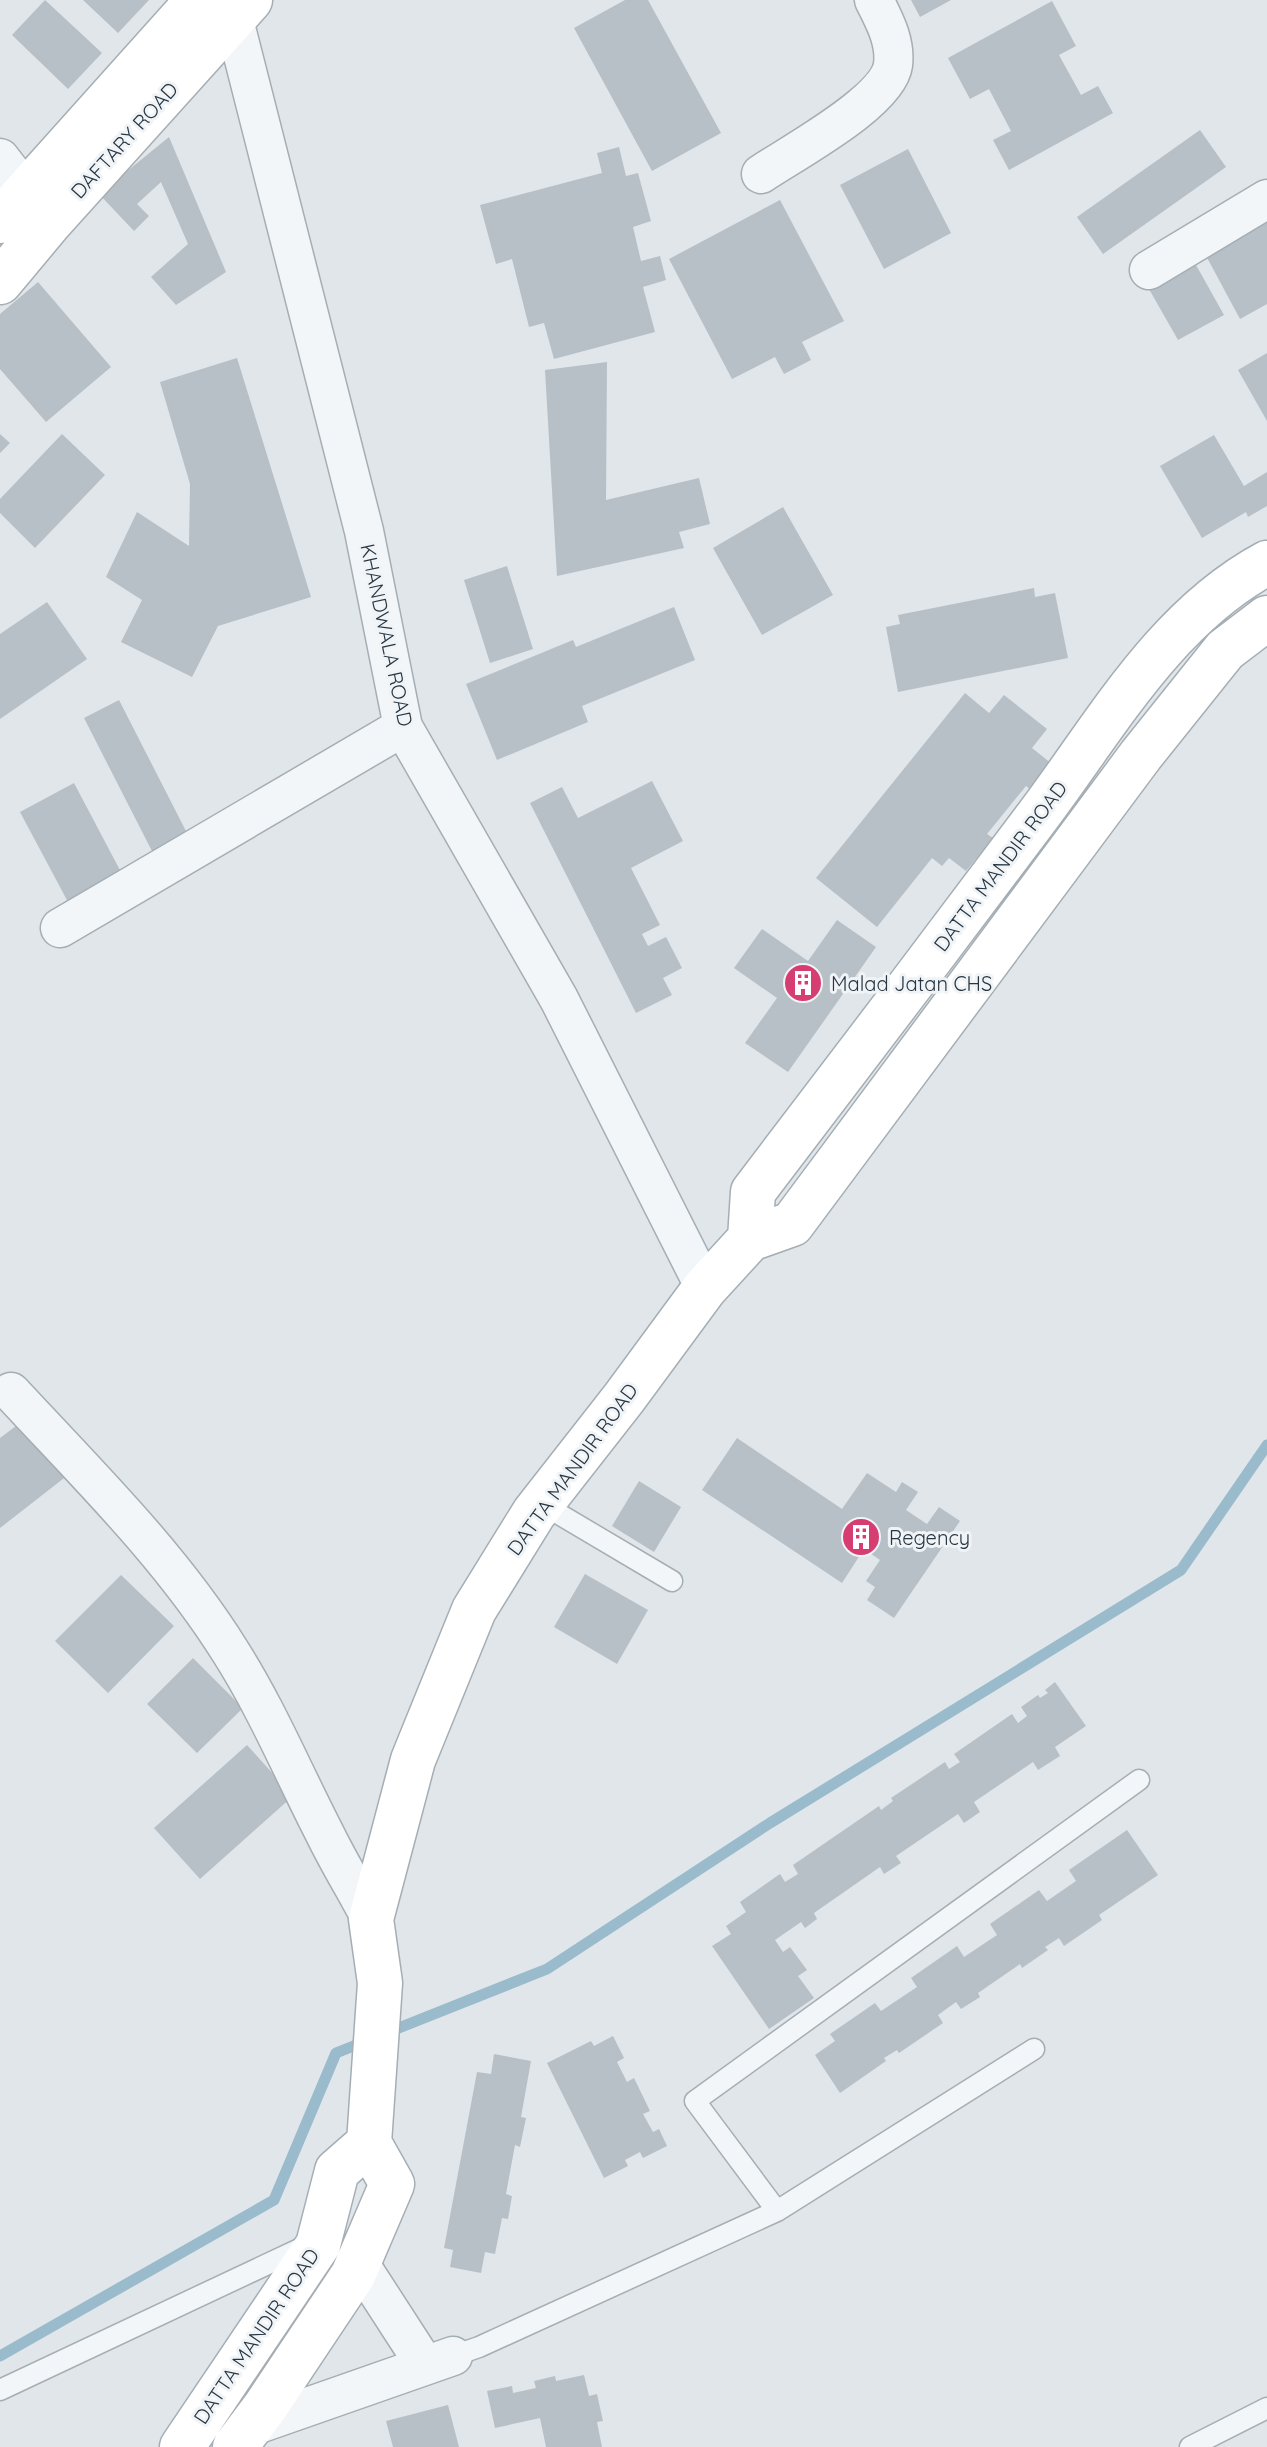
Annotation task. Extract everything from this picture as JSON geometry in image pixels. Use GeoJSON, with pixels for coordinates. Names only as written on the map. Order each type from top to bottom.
{"type":"FeatureCollection","features":[{"type":"Feature","properties":{"kind":"main road","name":"DAFTARY ROAD"},"geometry":{"type":"LineString","coordinates":[[0,282],[19,198],[225,5]]}},
{"type":"Feature","properties":{"kind":"main road","name":"DATTA MANDIR ROAD"},"geometry":{"type":"LineString","coordinates":[[750,1239],[753,1192],[1164,645],[1214,596],[1267,563]]}},
{"type":"Feature","properties":{"kind":"main road","name":"DATTA MANDIR ROAD"},"geometry":{"type":"LineString","coordinates":[[182,2447],[319,2240],[353,2157],[372,2085],[380,1983],[371,1919],[413,1760],[474,1610],[542,1504],[705,1288],[750,1239],[792,1224],[1141,755],[1225,650],[1267,618]]}},
{"type":"Feature","properties":{"kind":"main road"},"geometry":{"type":"LineString","coordinates":[[787,1148],[827,1178]]}},
{"type":"Feature","properties":{"kind":"main road"},"geometry":{"type":"LineString","coordinates":[[242,2437],[353,2275],[392,2184],[353,2157]]}},
{"type":"Feature","properties":{"kind":"main road"},"geometry":{"type":"LineString","coordinates":[[242,2357],[282,2382]]}},
{"type":"Feature","properties":{"kind":"street"},"geometry":{"type":"LineString","coordinates":[[761,174],[858,111],[881,89],[893,66],[891,36],[874,0]]}},
{"type":"Feature","properties":{"kind":"street","name":"KHANDWALA ROAD"},"geometry":{"type":"LineString","coordinates":[[225,5],[364,531],[403,727],[559,999],[705,1288]]}},
{"type":"Feature","properties":{"kind":"street"},"geometry":{"type":"LineString","coordinates":[[1149,270],[1267,199]]}},
{"type":"Feature","properties":{"kind":"street"},"geometry":{"type":"LineString","coordinates":[[60,928],[403,727]]}},
{"type":"Feature","properties":{"kind":"street"},"geometry":{"type":"LineString","coordinates":[[11,1392],[182,1582],[229,1649],[268,1714],[324,1834],[371,1919]]}},
{"type":"Feature","properties":{"kind":"street"},"geometry":{"type":"LineString","coordinates":[[242,2437],[439,2360],[359,2263]]}},
{"type":"Feature","properties":{"kind":"lane"},"geometry":{"type":"LineString","coordinates":[[542,1504],[672,1581]]}},
{"type":"Feature","properties":{"kind":"lane"},"geometry":{"type":"LineString","coordinates":[[777,2211],[695,2101],[1139,1780]]}},
{"type":"Feature","properties":{"kind":"lane"},"geometry":{"type":"LineString","coordinates":[[439,2360],[479,2347],[777,2211],[1034,2049]]}},
{"type":"Feature","properties":{"kind":"lane"},"geometry":{"type":"LineString","coordinates":[[0,2390],[319,2240]]}},
{"type":"Feature","properties":{"kind":"lane"},"geometry":{"type":"LineString","coordinates":[[1190,2447],[1267,2408]]}},
{"type":"Feature","properties":{"kind":"building"},"geometry":{"type":"Polygon","coordinates":[[[45,0],[102,53],[68,89],[12,35],[45,0]]]}},
{"type":"Feature","properties":{"kind":"building"},"geometry":{"type":"Polygon","coordinates":[[[83,0],[149,0],[118,33],[83,0]]]}},
{"type":"Feature","properties":{"kind":"building"},"geometry":{"type":"Polygon","coordinates":[[[625,0],[648,0],[721,133],[652,171],[574,28],[625,0]]]}},
{"type":"Feature","properties":{"kind":"building"},"geometry":{"type":"Polygon","coordinates":[[[911,0],[951,0],[920,17],[911,0]]]}},
{"type":"Feature","properties":{"kind":"building"},"geometry":{"type":"Polygon","coordinates":[[[1052,1],[1076,46],[1059,55],[1081,95],[1098,86],[1113,113],[1009,170],[993,140],[1011,131],[989,89],[970,99],[948,58],[1052,1]]]}},
{"type":"Feature","properties":{"kind":"building"},"geometry":{"type":"Polygon","coordinates":[[[1200,130],[1226,167],[1103,254],[1077,217],[1200,130]]]}},
{"type":"Feature","properties":{"kind":"building"},"geometry":{"type":"Polygon","coordinates":[[[169,137],[226,272],[176,305],[151,277],[188,244],[161,182],[137,204],[149,216],[134,231],[99,194],[169,137]]]}},
{"type":"Feature","properties":{"kind":"building"},"geometry":{"type":"Polygon","coordinates":[[[619,147],[626,176],[638,173],[651,221],[633,227],[641,261],[660,256],[666,280],[643,287],[655,332],[554,359],[544,323],[529,327],[512,259],[496,264],[480,205],[602,173],[597,153],[619,147]]]}},
{"type":"Feature","properties":{"kind":"building"},"geometry":{"type":"Polygon","coordinates":[[[908,149],[951,233],[884,269],[840,185],[908,149]]]}},
{"type":"Feature","properties":{"kind":"building"},"geometry":{"type":"Polygon","coordinates":[[[780,200],[844,321],[802,342],[811,360],[784,374],[775,357],[732,379],[669,259],[780,200]]]}},
{"type":"Feature","properties":{"kind":"building"},"geometry":{"type":"Polygon","coordinates":[[[1267,218],[1267,304],[1240,319],[1204,252],[1267,218]]]}},
{"type":"Feature","properties":{"kind":"building"},"geometry":{"type":"Polygon","coordinates":[[[1191,256],[1224,315],[1178,340],[1145,282],[1191,256]]]}},
{"type":"Feature","properties":{"kind":"building"},"geometry":{"type":"Polygon","coordinates":[[[38,282],[111,367],[46,422],[0,369],[0,314],[38,282]]]}},
{"type":"Feature","properties":{"kind":"building"},"geometry":{"type":"Polygon","coordinates":[[[1267,353],[1267,421],[1238,370],[1267,353]]]}},
{"type":"Feature","properties":{"kind":"building"},"geometry":{"type":"Polygon","coordinates":[[[237,358],[311,597],[218,626],[192,677],[121,642],[142,600],[106,577],[137,512],[189,546],[190,484],[160,382],[237,358]]]}},
{"type":"Feature","properties":{"kind":"building"},"geometry":{"type":"Polygon","coordinates":[[[607,362],[606,500],[699,478],[710,524],[679,532],[684,548],[557,576],[545,370],[607,362]]]}},
{"type":"Feature","properties":{"kind":"building"},"geometry":{"type":"Polygon","coordinates":[[[0,434],[10,443],[0,453],[0,434]]]}},
{"type":"Feature","properties":{"kind":"building"},"geometry":{"type":"Polygon","coordinates":[[[62,434],[105,475],[35,548],[0,513],[0,499],[62,434]]]}},
{"type":"Feature","properties":{"kind":"building"},"geometry":{"type":"Polygon","coordinates":[[[1214,435],[1244,486],[1267,472],[1267,506],[1248,517],[1246,512],[1202,538],[1160,466],[1214,435]]]}},
{"type":"Feature","properties":{"kind":"building"},"geometry":{"type":"Polygon","coordinates":[[[783,507],[833,595],[762,635],[713,548],[783,507]]]}},
{"type":"Feature","properties":{"kind":"building"},"geometry":{"type":"Polygon","coordinates":[[[507,566],[533,649],[490,663],[464,580],[507,566]]]}},
{"type":"Feature","properties":{"kind":"building"},"geometry":{"type":"Polygon","coordinates":[[[1034,588],[1035,597],[1055,593],[1068,658],[898,692],[886,627],[900,624],[898,615],[1034,588]]]}},
{"type":"Feature","properties":{"kind":"building"},"geometry":{"type":"Polygon","coordinates":[[[47,602],[87,659],[0,719],[0,634],[47,602]]]}},
{"type":"Feature","properties":{"kind":"building"},"geometry":{"type":"Polygon","coordinates":[[[674,607],[695,660],[582,706],[588,722],[497,760],[466,684],[573,640],[576,647],[674,607]]]}},
{"type":"Feature","properties":{"kind":"building"},"geometry":{"type":"Polygon","coordinates":[[[965,693],[989,713],[1004,695],[1047,729],[1032,748],[1052,764],[1031,790],[1026,786],[987,834],[993,838],[966,871],[949,858],[942,866],[932,858],[877,927],[816,878],[965,693]]]}},
{"type":"Feature","properties":{"kind":"building"},"geometry":{"type":"Polygon","coordinates":[[[119,700],[189,837],[154,855],[84,718],[119,700]]]}},
{"type":"Feature","properties":{"kind":"building"},"geometry":{"type":"Polygon","coordinates":[[[652,781],[683,841],[631,868],[660,925],[642,934],[648,946],[666,937],[682,968],[663,978],[672,995],[636,1013],[530,803],[562,787],[578,818],[652,781]]]}},
{"type":"Feature","properties":{"kind":"building"},"geometry":{"type":"Polygon","coordinates":[[[74,783],[122,874],[68,902],[20,812],[74,783]]]}},
{"type":"Feature","properties":{"kind":"building","name":"Malad Jatan CHS"},"geometry":{"type":"Polygon","coordinates":[[[837,920],[876,947],[788,1072],[745,1043],[777,998],[734,968],[762,929],[808,961],[837,920]]]}},
{"type":"Feature","properties":{"kind":"building"},"geometry":{"type":"Polygon","coordinates":[[[24,1420],[68,1475],[0,1528],[0,1438],[24,1420]]]}},
{"type":"Feature","properties":{"kind":"building","name":"Regency"},"geometry":{"type":"Polygon","coordinates":[[[737,1438],[842,1509],[867,1473],[896,1492],[902,1482],[918,1492],[906,1510],[927,1524],[939,1507],[960,1521],[894,1618],[867,1600],[875,1587],[866,1581],[880,1560],[864,1549],[842,1583],[702,1490],[737,1438]]]}},
{"type":"Feature","properties":{"kind":"building"},"geometry":{"type":"Polygon","coordinates":[[[639,1481],[681,1507],[654,1552],[612,1526],[639,1481]]]}},
{"type":"Feature","properties":{"kind":"building"},"geometry":{"type":"Polygon","coordinates":[[[585,1574],[648,1610],[617,1664],[554,1627],[585,1574]]]}},
{"type":"Feature","properties":{"kind":"building"},"geometry":{"type":"Polygon","coordinates":[[[121,1575],[174,1626],[108,1693],[55,1641],[121,1575]]]}},
{"type":"Feature","properties":{"kind":"building"},"geometry":{"type":"Polygon","coordinates":[[[193,1658],[243,1708],[197,1753],[147,1704],[193,1658]]]}},
{"type":"Feature","properties":{"kind":"building"},"geometry":{"type":"Polygon","coordinates":[[[1055,1682],[1086,1726],[1055,1747],[1060,1756],[1038,1770],[1033,1762],[974,1802],[980,1812],[964,1823],[958,1814],[896,1856],[901,1863],[884,1874],[880,1867],[814,1913],[817,1919],[805,1928],[801,1922],[775,1940],[783,1952],[790,1947],[807,1970],[798,1976],[814,1998],[769,2029],[712,1946],[731,1934],[726,1926],[746,1912],[740,1902],[780,1874],[785,1882],[798,1874],[793,1865],[879,1806],[881,1810],[893,1801],[891,1798],[945,1762],[949,1769],[960,1762],[954,1754],[1012,1714],[1018,1723],[1027,1716],[1021,1707],[1038,1695],[1040,1698],[1048,1693],[1045,1690],[1055,1682]]]}},
{"type":"Feature","properties":{"kind":"building"},"geometry":{"type":"Polygon","coordinates":[[[247,1745],[293,1796],[200,1879],[154,1828],[247,1745]]]}},
{"type":"Feature","properties":{"kind":"building"},"geometry":{"type":"Polygon","coordinates":[[[1127,1830],[1158,1875],[1099,1915],[1102,1920],[1064,1946],[1059,1938],[1045,1947],[1048,1950],[1022,1968],[1020,1964],[978,1993],[980,1997],[961,2009],[956,2002],[938,2015],[943,2023],[899,2053],[897,2050],[884,2058],[886,2061],[840,2093],[815,2055],[835,2041],[830,2034],[875,2003],[881,2011],[917,1987],[911,1978],[957,1946],[964,1957],[997,1935],[990,1924],[1039,1890],[1047,1901],[1076,1881],[1069,1870],[1127,1830]]]}},
{"type":"Feature","properties":{"kind":"building"},"geometry":{"type":"Polygon","coordinates":[[[613,2036],[624,2058],[617,2062],[627,2082],[634,2078],[650,2111],[643,2114],[653,2132],[659,2129],[667,2146],[643,2158],[640,2152],[625,2160],[628,2166],[604,2178],[547,2063],[591,2041],[594,2046],[613,2036]]]}},
{"type":"Feature","properties":{"kind":"building"},"geometry":{"type":"Polygon","coordinates":[[[494,2054],[531,2061],[521,2117],[526,2118],[520,2147],[515,2145],[506,2194],[512,2196],[508,2219],[502,2218],[495,2254],[485,2252],[481,2273],[450,2267],[453,2250],[444,2248],[477,2072],[491,2074],[494,2054]]]}},
{"type":"Feature","properties":{"kind":"building"},"geometry":{"type":"Polygon","coordinates":[[[584,2375],[589,2396],[597,2394],[603,2421],[597,2422],[602,2447],[546,2447],[540,2418],[495,2428],[487,2391],[512,2386],[513,2393],[536,2388],[534,2381],[555,2376],[556,2381],[584,2375]]]}},
{"type":"Feature","properties":{"kind":"building"},"geometry":{"type":"Polygon","coordinates":[[[448,2405],[459,2447],[393,2447],[386,2421],[448,2405]]]}},
{"type":"Feature","properties":{"kind":"waterway"},"geometry":{"type":"LineString","coordinates":[[386,2033],[547,1969],[770,1823],[1181,1570],[1267,1445]]}},
{"type":"Feature","properties":{"kind":"waterway"},"geometry":{"type":"LineString","coordinates":[[0,2356],[274,2200],[336,2053],[366,2041]]}},
{"type":"Feature","properties":{"kind":"place","name":"Malad Jatan CHS"},"geometry":{"type":"Point","coordinates":[803,983]}},
{"type":"Feature","properties":{"kind":"place","name":"Regency"},"geometry":{"type":"Point","coordinates":[861,1537]}}]}
